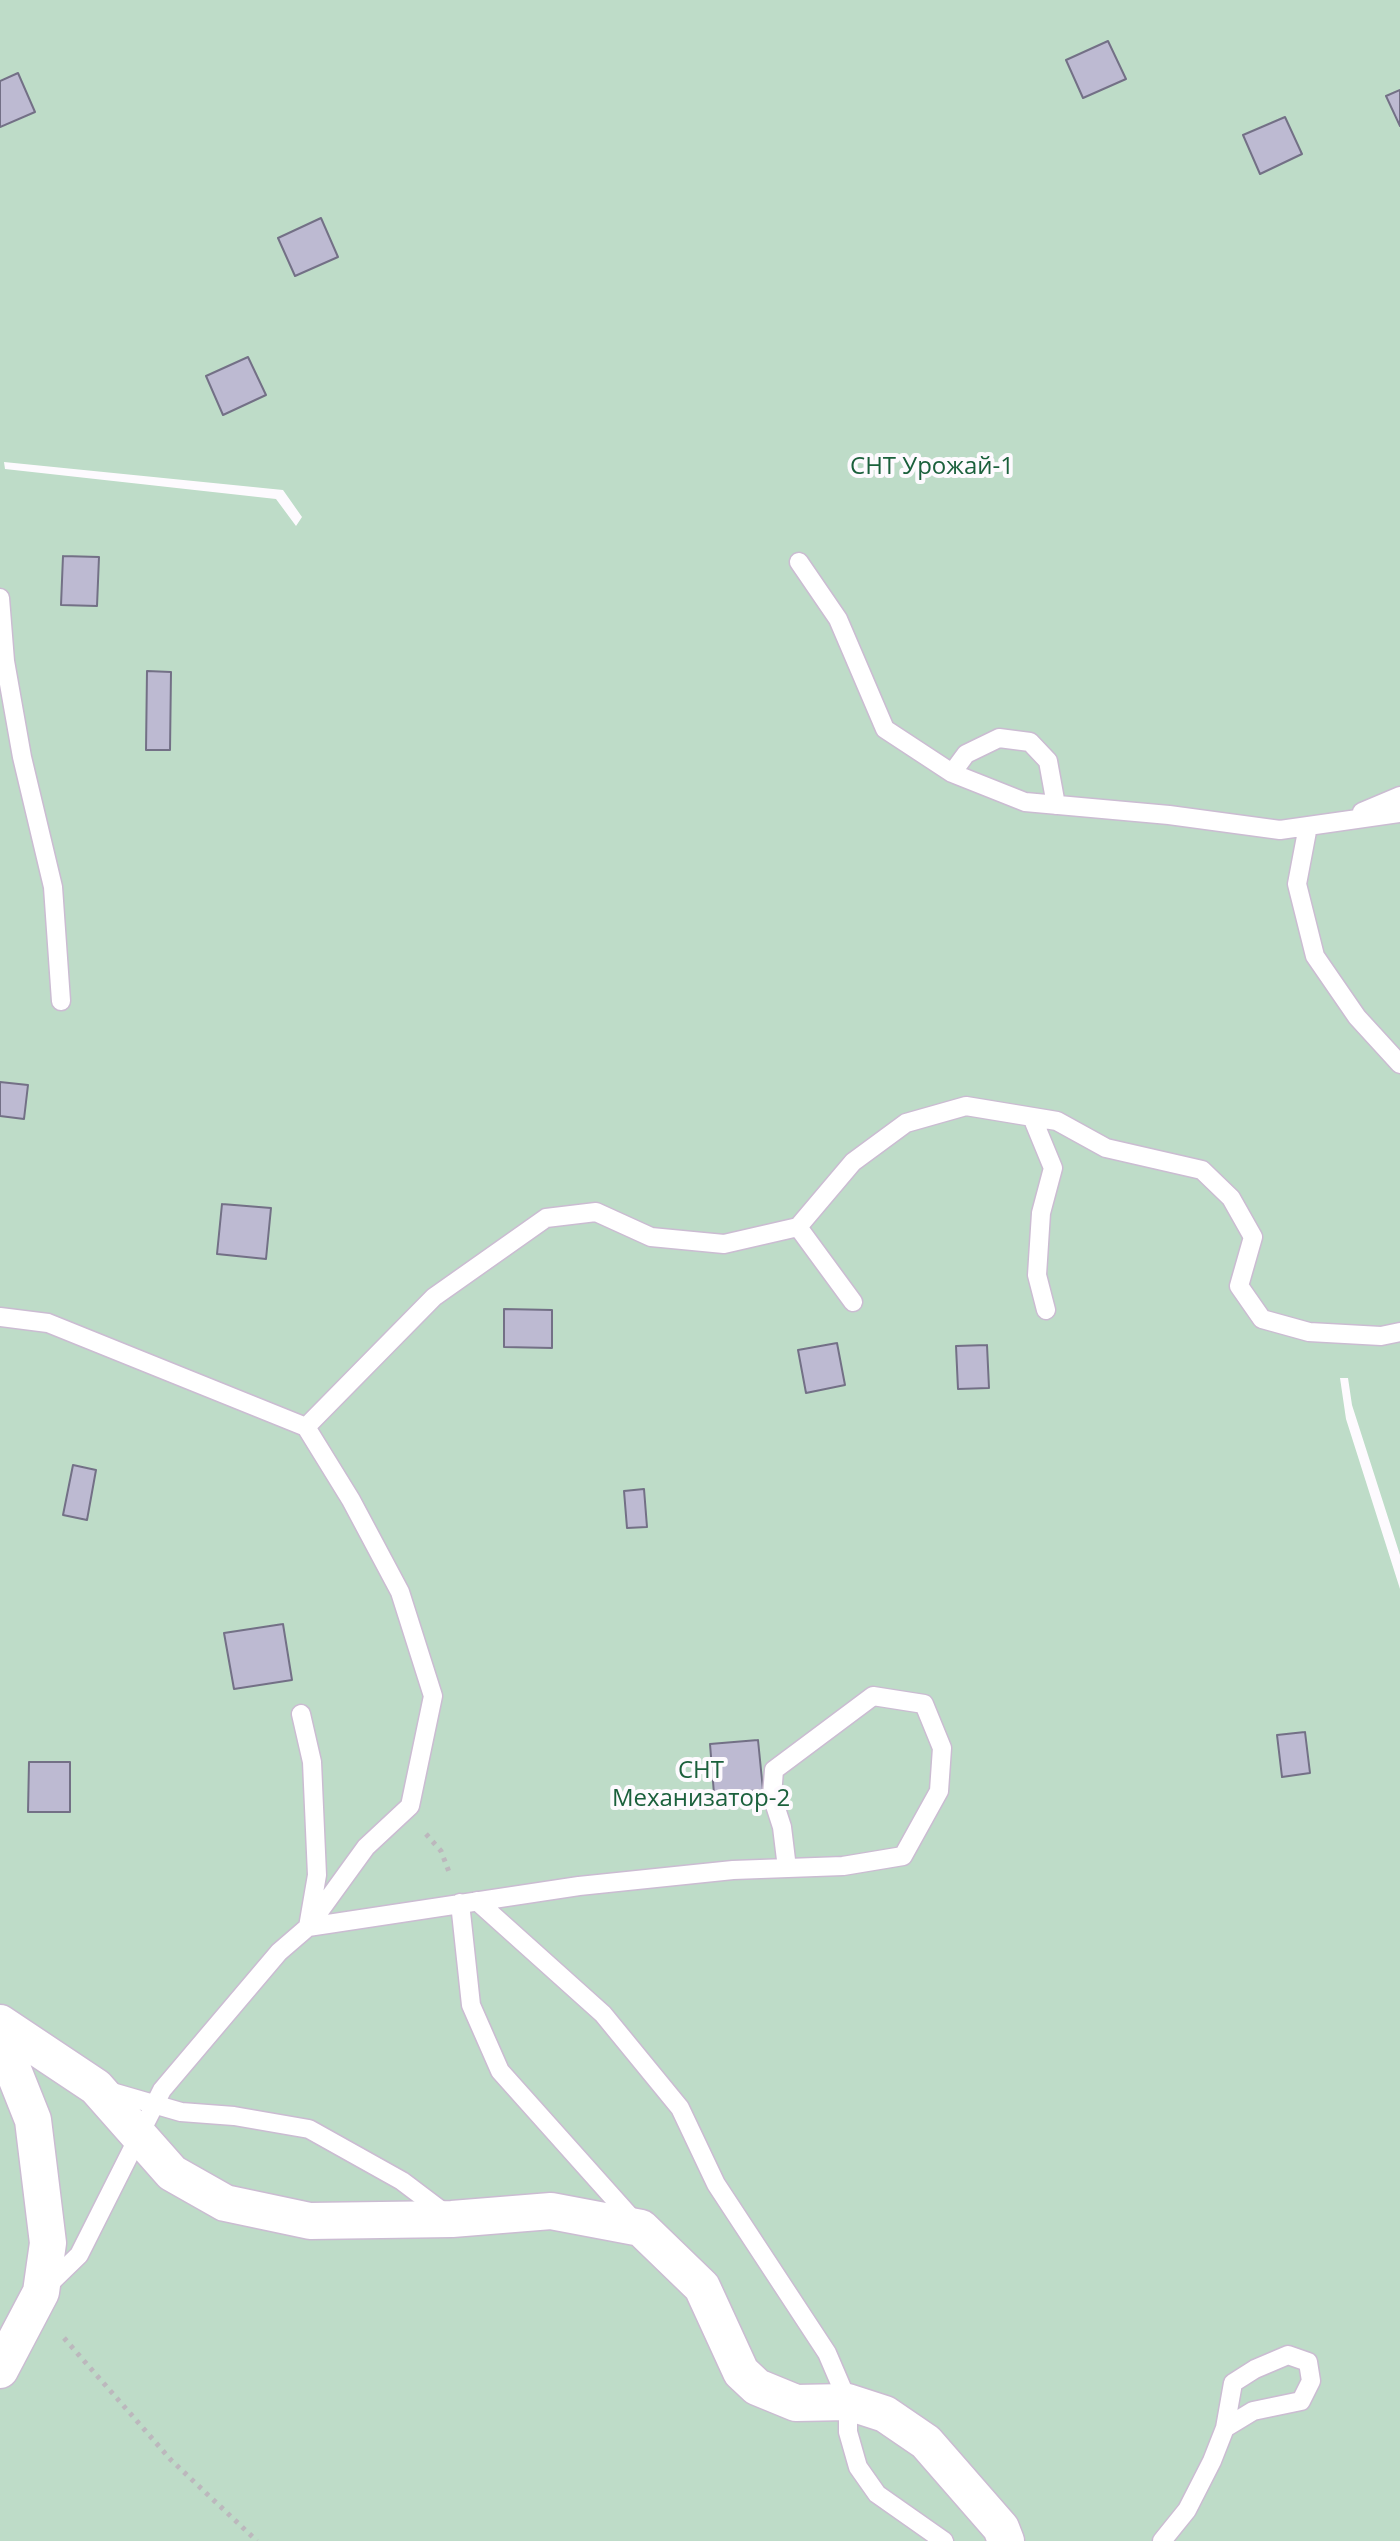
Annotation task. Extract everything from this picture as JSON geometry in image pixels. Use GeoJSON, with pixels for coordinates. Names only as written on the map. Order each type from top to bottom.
{"type":"FeatureCollection","features":[{"type":"Feature","properties":{"kind":"street"},"geometry":{"type":"LineString","coordinates":[[0,2023],[147,2120],[172,2173],[225,2203],[310,2221],[452,2219],[551,2211],[641,2228],[702,2287],[741,2372],[757,2387],[796,2403],[848,2402],[885,2414],[926,2442],[1001,2528],[1006,2541]]}},
{"type":"Feature","properties":{"kind":"street"},"geometry":{"type":"LineString","coordinates":[[0,2037],[33,2120],[48,2243],[41,2292],[0,2370]]}},
{"type":"Feature","properties":{"kind":"lane"},"geometry":{"type":"LineString","coordinates":[[799,562],[838,619],[885,729],[952,773],[1025,802],[1280,830],[1400,813]]}},
{"type":"Feature","properties":{"kind":"lane"},"geometry":{"type":"LineString","coordinates":[[0,598],[5,661],[22,757],[53,887],[61,1001]]}},
{"type":"Feature","properties":{"kind":"lane"},"geometry":{"type":"LineString","coordinates":[[952,773],[966,754],[999,738],[1030,742],[1048,761],[1056,805]]}},
{"type":"Feature","properties":{"kind":"lane"},"geometry":{"type":"LineString","coordinates":[[1346,821],[1400,796]]}},
{"type":"Feature","properties":{"kind":"lane"},"geometry":{"type":"LineString","coordinates":[[1308,826],[1297,884],[1315,956],[1357,1017],[1400,1064]]}},
{"type":"Feature","properties":{"kind":"lane"},"geometry":{"type":"LineString","coordinates":[[306,1427],[434,1297],[546,1218],[596,1212],[651,1237],[724,1244],[798,1227],[853,1162],[906,1123],[966,1106],[1057,1121],[1106,1148],[1202,1170],[1231,1198],[1253,1237],[1239,1286],[1262,1319],[1309,1332],[1381,1336],[1400,1332]]}},
{"type":"Feature","properties":{"kind":"lane"},"geometry":{"type":"LineString","coordinates":[[1032,1117],[1053,1168],[1041,1213],[1037,1275],[1046,1310]]}},
{"type":"Feature","properties":{"kind":"lane"},"geometry":{"type":"LineString","coordinates":[[798,1227],[853,1302]]}},
{"type":"Feature","properties":{"kind":"lane"},"geometry":{"type":"LineString","coordinates":[[0,1317],[48,1323],[306,1427],[351,1500],[400,1592],[433,1696],[410,1806],[366,1847],[308,1927],[279,1952],[217,2022],[147,2120],[79,2255],[41,2292]]}},
{"type":"Feature","properties":{"kind":"lane"},"geometry":{"type":"LineString","coordinates":[[308,1927],[579,1886],[733,1870],[843,1866],[903,1856],[939,1791],[942,1748],[924,1704],[873,1696],[774,1770],[772,1796],[782,1827],[787,1868]]}},
{"type":"Feature","properties":{"kind":"lane"},"geometry":{"type":"LineString","coordinates":[[301,1714],[312,1762],[317,1875],[308,1927]]}},
{"type":"Feature","properties":{"kind":"lane"},"geometry":{"type":"LineString","coordinates":[[469,1902],[471,2005],[500,2071],[641,2228]]}},
{"type":"Feature","properties":{"kind":"lane"},"geometry":{"type":"LineString","coordinates":[[469,1902],[603,2014],[680,2108],[716,2184],[827,2353],[848,2402],[848,2432],[858,2467],[877,2494],[944,2541]]}},
{"type":"Feature","properties":{"kind":"lane"},"geometry":{"type":"LineString","coordinates":[[147,2120],[181,2112],[234,2116],[309,2129],[402,2181],[452,2219]]}},
{"type":"Feature","properties":{"kind":"lane"},"geometry":{"type":"LineString","coordinates":[[1162,2541],[1187,2510],[1225,2428],[1233,2383],[1255,2369],[1288,2355],[1308,2362],[1311,2381],[1301,2401],[1253,2411],[1225,2428]]}},
{"type":"Feature","properties":{"kind":"path"},"geometry":{"type":"LineString","coordinates":[[401,1814],[416,1822],[441,1851],[469,1902]]}},
{"type":"Feature","properties":{"kind":"path"},"geometry":{"type":"LineString","coordinates":[[41,2292],[64,2339],[171,2460],[257,2541]]}},
{"type":"Feature","properties":{"kind":"green space","name":"СНТ Механизатор-2"},"geometry":{"type":"Polygon","coordinates":[[[0,0],[1400,0],[1400,1555],[1352,1405],[1348,1378],[1340,1378],[1346,1419],[1400,1589],[1400,2541],[0,2541],[0,0]],[[4,462],[5,469],[276,499],[296,526],[302,517],[283,490],[4,462]]]}},
{"type":"Feature","properties":{"kind":"building"},"geometry":{"type":"Polygon","coordinates":[[[1108,41],[1126,79],[1083,98],[1066,60],[1108,41]]]}},
{"type":"Feature","properties":{"kind":"building"},"geometry":{"type":"Polygon","coordinates":[[[18,73],[35,112],[0,127],[0,81],[18,73]]]}},
{"type":"Feature","properties":{"kind":"building"},"geometry":{"type":"Polygon","coordinates":[[[1400,90],[1400,126],[1386,96],[1400,90]]]}},
{"type":"Feature","properties":{"kind":"building"},"geometry":{"type":"Polygon","coordinates":[[[1285,117],[1302,154],[1260,174],[1243,135],[1285,117]]]}},
{"type":"Feature","properties":{"kind":"building"},"geometry":{"type":"Polygon","coordinates":[[[321,218],[338,257],[295,276],[278,238],[321,218]]]}},
{"type":"Feature","properties":{"kind":"building"},"geometry":{"type":"Polygon","coordinates":[[[248,357],[266,395],[223,415],[206,376],[248,357]]]}},
{"type":"Feature","properties":{"kind":"building"},"geometry":{"type":"Polygon","coordinates":[[[63,556],[99,557],[97,606],[61,605],[63,556]]]}},
{"type":"Feature","properties":{"kind":"building"},"geometry":{"type":"Polygon","coordinates":[[[147,671],[171,672],[170,750],[146,750],[147,671]]]}},
{"type":"Feature","properties":{"kind":"building"},"geometry":{"type":"Polygon","coordinates":[[[0,1082],[28,1085],[24,1119],[0,1116],[0,1082]]]}},
{"type":"Feature","properties":{"kind":"building"},"geometry":{"type":"Polygon","coordinates":[[[222,1204],[271,1208],[266,1259],[217,1254],[222,1204]]]}},
{"type":"Feature","properties":{"kind":"building"},"geometry":{"type":"Polygon","coordinates":[[[504,1309],[552,1310],[552,1348],[504,1347],[504,1309]]]}},
{"type":"Feature","properties":{"kind":"building"},"geometry":{"type":"Polygon","coordinates":[[[837,1343],[845,1385],[806,1393],[798,1350],[837,1343]]]}},
{"type":"Feature","properties":{"kind":"building"},"geometry":{"type":"Polygon","coordinates":[[[987,1345],[989,1388],[958,1389],[956,1346],[987,1345]]]}},
{"type":"Feature","properties":{"kind":"building"},"geometry":{"type":"Polygon","coordinates":[[[73,1465],[96,1470],[87,1520],[63,1515],[73,1465]]]}},
{"type":"Feature","properties":{"kind":"building"},"geometry":{"type":"Polygon","coordinates":[[[644,1489],[647,1527],[627,1528],[624,1491],[644,1489]]]}},
{"type":"Feature","properties":{"kind":"building"},"geometry":{"type":"Polygon","coordinates":[[[283,1624],[292,1680],[234,1689],[224,1633],[283,1624]]]}},
{"type":"Feature","properties":{"kind":"building"},"geometry":{"type":"Polygon","coordinates":[[[1305,1732],[1310,1773],[1282,1777],[1277,1735],[1305,1732]]]}},
{"type":"Feature","properties":{"kind":"building"},"geometry":{"type":"Polygon","coordinates":[[[758,1740],[763,1790],[714,1794],[710,1744],[758,1740]]]}},
{"type":"Feature","properties":{"kind":"building"},"geometry":{"type":"Polygon","coordinates":[[[29,1762],[70,1762],[70,1812],[28,1812],[29,1762]]]}},
{"type":"Feature","properties":{"kind":"park label","name":"СНТ Урожай-1"},"geometry":{"type":"Point","coordinates":[932,467]}}]}
